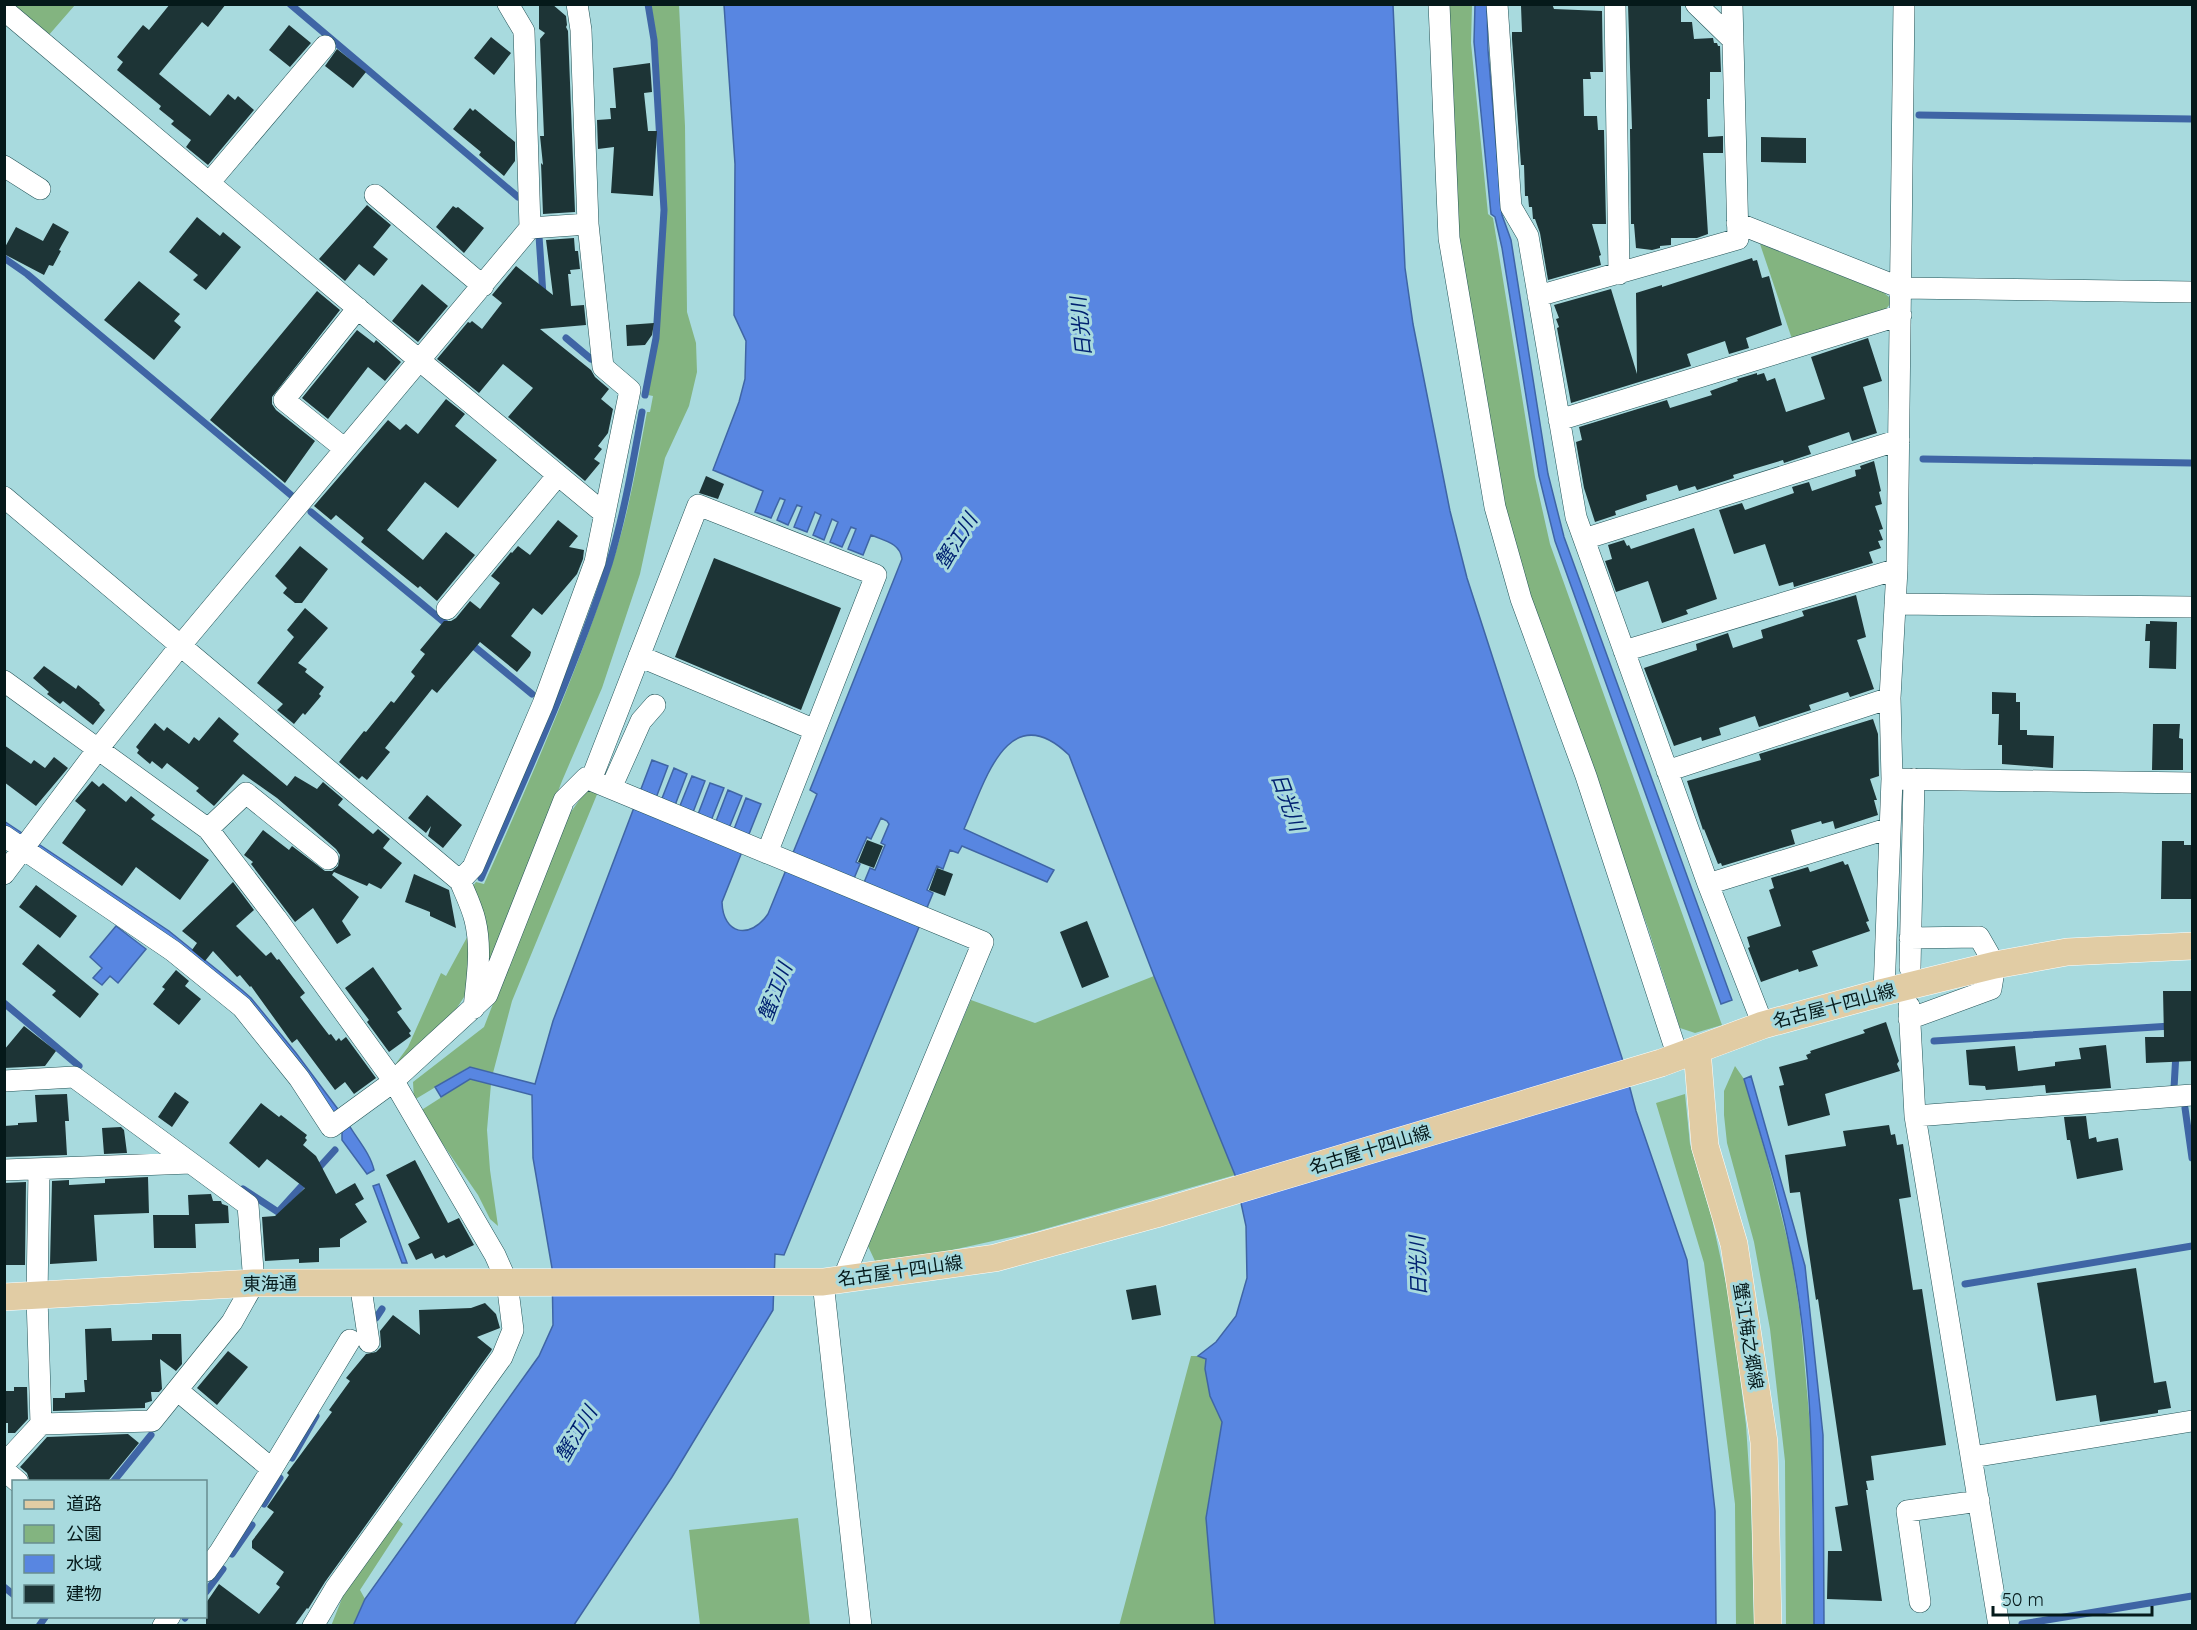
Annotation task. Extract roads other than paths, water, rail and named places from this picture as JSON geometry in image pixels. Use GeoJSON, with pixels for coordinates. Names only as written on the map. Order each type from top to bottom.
{"type":"FeatureCollection","features":[{"type":"Feature","properties":{"kind":"main road","name":"名古屋十四山線"},"geometry":{"type":"LineString","coordinates":[[535,1282],[833,1280],[996,1258],[1156,1214],[1678,1057],[1763,1025],[1884,992],[1995,964],[2067,952],[2193,946]]}},
{"type":"Feature","properties":{"kind":"main road","name":"蟹江梅之郷線"},"geometry":{"type":"LineString","coordinates":[[1678,1057],[1701,1081],[1705,1146],[1734,1244],[1764,1442],[1768,1626]]}},
{"type":"Feature","properties":{"kind":"main road","name":"東海通"},"geometry":{"type":"LineString","coordinates":[[4,1297],[38,1297],[254,1283],[535,1282]]}},
{"type":"Feature","properties":{"kind":"street"},"geometry":{"type":"LineString","coordinates":[[4,874],[98,749],[181,645],[530,228],[524,31],[508,4]]}},
{"type":"Feature","properties":{"kind":"street"},"geometry":{"type":"LineString","coordinates":[[460,881],[473,867],[543,704],[595,562],[630,390],[603,367],[588,224],[581,30],[576,4]]}},
{"type":"Feature","properties":{"kind":"street"},"geometry":{"type":"LineString","coordinates":[[1439,4],[1449,238],[1495,507],[1521,599],[1586,776],[1678,1057]]}},
{"type":"Feature","properties":{"kind":"street"},"geometry":{"type":"LineString","coordinates":[[1497,4],[1511,207],[1528,236],[1576,517],[1708,884],[1763,1025]]}},
{"type":"Feature","properties":{"kind":"street"},"geometry":{"type":"LineString","coordinates":[[1615,4],[1619,274]]}},
{"type":"Feature","properties":{"kind":"street"},"geometry":{"type":"LineString","coordinates":[[1696,4],[1733,40]]}},
{"type":"Feature","properties":{"kind":"street"},"geometry":{"type":"LineString","coordinates":[[1538,296],[1738,239],[1732,4]]}},
{"type":"Feature","properties":{"kind":"street"},"geometry":{"type":"LineString","coordinates":[[1884,992],[1892,779],[1890,698],[1897,569],[1904,4]]}},
{"type":"Feature","properties":{"kind":"street"},"geometry":{"type":"LineString","coordinates":[[4,10],[605,514]]}},
{"type":"Feature","properties":{"kind":"street"},"geometry":{"type":"LineString","coordinates":[[209,183],[325,46]]}},
{"type":"Feature","properties":{"kind":"street"},"geometry":{"type":"LineString","coordinates":[[4,166],[40,189]]}},
{"type":"Feature","properties":{"kind":"street"},"geometry":{"type":"LineString","coordinates":[[375,195],[483,285]]}},
{"type":"Feature","properties":{"kind":"street"},"geometry":{"type":"LineString","coordinates":[[1737,223],[1901,288],[2193,292]]}},
{"type":"Feature","properties":{"kind":"street"},"geometry":{"type":"LineString","coordinates":[[530,228],[588,224]]}},
{"type":"Feature","properties":{"kind":"street"},"geometry":{"type":"LineString","coordinates":[[345,449],[284,400],[358,308]]}},
{"type":"Feature","properties":{"kind":"street"},"geometry":{"type":"LineString","coordinates":[[1559,420],[1901,315]]}},
{"type":"Feature","properties":{"kind":"street"},"geometry":{"type":"LineString","coordinates":[[1584,539],[1899,440]]}},
{"type":"Feature","properties":{"kind":"street"},"geometry":{"type":"LineString","coordinates":[[447,609],[558,475]]}},
{"type":"Feature","properties":{"kind":"street"},"geometry":{"type":"LineString","coordinates":[[4,497],[460,881],[475,918],[479,941],[479,966],[474,1008]]}},
{"type":"Feature","properties":{"kind":"street"},"geometry":{"type":"LineString","coordinates":[[591,780],[698,505],[876,575],[815,730],[777,857]]}},
{"type":"Feature","properties":{"kind":"street"},"geometry":{"type":"LineString","coordinates":[[1624,651],[1897,569]]}},
{"type":"Feature","properties":{"kind":"street"},"geometry":{"type":"LineString","coordinates":[[1895,604],[2193,607]]}},
{"type":"Feature","properties":{"kind":"street"},"geometry":{"type":"LineString","coordinates":[[639,656],[815,730]]}},
{"type":"Feature","properties":{"kind":"street"},"geometry":{"type":"LineString","coordinates":[[4,681],[208,829],[393,1080],[477,1220],[507,1282],[513,1330],[502,1357],[335,1588],[313,1626]]}},
{"type":"Feature","properties":{"kind":"street"},"geometry":{"type":"LineString","coordinates":[[1667,771],[1890,698]]}},
{"type":"Feature","properties":{"kind":"street"},"geometry":{"type":"LineString","coordinates":[[611,788],[641,721],[655,705]]}},
{"type":"Feature","properties":{"kind":"street"},"geometry":{"type":"LineString","coordinates":[[4,836],[30,840],[242,1007],[299,1078],[331,1127],[393,1080],[487,995],[564,800],[586,778],[983,942],[833,1280],[861,1626]]}},
{"type":"Feature","properties":{"kind":"street"},"geometry":{"type":"LineString","coordinates":[[1892,779],[2193,783]]}},
{"type":"Feature","properties":{"kind":"street"},"geometry":{"type":"LineString","coordinates":[[1910,968],[1914,779]]}},
{"type":"Feature","properties":{"kind":"street"},"geometry":{"type":"LineString","coordinates":[[208,829],[246,794],[328,859]]}},
{"type":"Feature","properties":{"kind":"street"},"geometry":{"type":"LineString","coordinates":[[1708,884],[1890,828]]}},
{"type":"Feature","properties":{"kind":"street"},"geometry":{"type":"LineString","coordinates":[[1910,938],[1979,937],[1995,964],[1990,989],[1909,1013],[1915,1116],[1999,1626]]}},
{"type":"Feature","properties":{"kind":"street"},"geometry":{"type":"LineString","coordinates":[[4,1081],[74,1077],[248,1205],[254,1283],[232,1322],[152,1421],[41,1424]]}},
{"type":"Feature","properties":{"kind":"street"},"geometry":{"type":"LineString","coordinates":[[1915,1116],[2193,1095]]}},
{"type":"Feature","properties":{"kind":"street"},"geometry":{"type":"LineString","coordinates":[[4,1170],[191,1163]]}},
{"type":"Feature","properties":{"kind":"street"},"geometry":{"type":"LineString","coordinates":[[17,1480],[5,1464],[41,1424],[38,1297],[39,1170]]}},
{"type":"Feature","properties":{"kind":"street"},"geometry":{"type":"LineString","coordinates":[[207,1570],[359,1341],[360,1282]]}},
{"type":"Feature","properties":{"kind":"street"},"geometry":{"type":"LineString","coordinates":[[177,1390],[272,1469]]}},
{"type":"Feature","properties":{"kind":"street"},"geometry":{"type":"LineString","coordinates":[[1972,1457],[2193,1421]]}},
{"type":"Feature","properties":{"kind":"street"},"geometry":{"type":"LineString","coordinates":[[1920,1602],[1907,1511],[1979,1501]]}},
{"type":"Feature","properties":{"kind":"water"},"geometry":{"type":"Polygon","coordinates":[[[724,5],[1393,5],[1405,268],[1413,324],[1450,511],[1467,578],[1622,1058],[1636,1111],[1687,1260],[1715,1511],[1716,1625],[1215,1625],[1206,1518],[1222,1422],[1210,1396],[1205,1369],[1206,1359],[1198,1356],[1216,1342],[1236,1316],[1247,1278],[1246,1226],[1235,1175],[1154,976],[1069,755],[1048,739],[1029,735],[1014,740],[1001,753],[980,790],[964,829],[1054,870],[1047,882],[962,846],[958,853],[950,850],[943,869],[937,866],[927,890],[933,893],[784,1255],[775,1254],[773,1310],[672,1477],[574,1625],[353,1626],[365,1599],[539,1356],[553,1325],[552,1268],[533,1158],[532,1095],[470,1079],[441,1097],[435,1087],[470,1067],[535,1084],[553,1021],[652,760],[668,766],[650,814],[655,816],[674,768],[687,774],[669,821],[673,823],[692,776],[705,781],[687,828],[692,830],[710,783],[724,788],[705,836],[710,837],[728,790],[742,796],[723,843],[728,845],[746,798],[761,804],[722,902],[727,921],[732,927],[746,930],[761,922],[768,914],[817,794],[810,790],[902,559],[895,546],[871,535],[863,555],[848,549],[856,529],[851,527],[842,547],[830,542],[838,522],[832,519],[824,540],[813,535],[821,515],[815,512],[807,532],[794,527],[802,507],[797,505],[788,525],[777,520],[785,500],[780,498],[771,518],[755,512],[763,491],[713,470],[739,402],[745,379],[746,341],[734,315],[735,164],[724,5]],[[881,818],[871,839],[867,837],[856,862],[860,864],[848,893],[858,897],[870,868],[875,870],[885,845],[881,843],[889,824],[881,818]]]}},
{"type":"Feature","properties":{"kind":"water"},"geometry":{"type":"Polygon","coordinates":[[[1475,5],[1487,5],[1488,50],[1502,215],[1511,240],[1548,474],[1564,537],[1732,1000],[1721,1004],[1555,541],[1539,476],[1502,248],[1495,217],[1491,214],[1474,42],[1475,5]]]}},
{"type":"Feature","properties":{"kind":"water"},"geometry":{"type":"Polygon","coordinates":[[[4,821],[169,931],[251,998],[346,1120],[366,1151],[374,1170],[367,1174],[342,1140],[342,1129],[244,1002],[5,828],[4,821]]]}},
{"type":"Feature","properties":{"kind":"water"},"geometry":{"type":"Polygon","coordinates":[[[116,926],[146,949],[118,983],[110,976],[102,985],[93,978],[102,968],[90,957],[116,926]]]}},
{"type":"Feature","properties":{"kind":"water"},"geometry":{"type":"Polygon","coordinates":[[[1751,1076],[1805,1266],[1823,1435],[1824,1625],[1814,1625],[1809,1393],[1799,1300],[1781,1210],[1744,1079],[1751,1076]]]}},
{"type":"Feature","properties":{"kind":"water"},"geometry":{"type":"Polygon","coordinates":[[[379,1184],[407,1263],[402,1263],[373,1186],[379,1184]]]}},
{"type":"Feature","properties":{"kind":"waterway"},"geometry":{"type":"LineString","coordinates":[[290,4],[518,197]]}},
{"type":"Feature","properties":{"kind":"waterway"},"geometry":{"type":"LineString","coordinates":[[645,395],[656,338],[664,210],[654,40],[648,4]]}},
{"type":"Feature","properties":{"kind":"waterway"},"geometry":{"type":"LineString","coordinates":[[1919,115],[2192,119]]}},
{"type":"Feature","properties":{"kind":"waterway"},"geometry":{"type":"LineString","coordinates":[[539,236],[543,295]]}},
{"type":"Feature","properties":{"kind":"waterway"},"geometry":{"type":"LineString","coordinates":[[4,258],[27,274],[291,495]]}},
{"type":"Feature","properties":{"kind":"waterway"},"geometry":{"type":"LineString","coordinates":[[566,338],[591,359]]}},
{"type":"Feature","properties":{"kind":"waterway"},"geometry":{"type":"LineString","coordinates":[[481,878],[581,644],[609,564],[632,469],[642,412]]}},
{"type":"Feature","properties":{"kind":"waterway"},"geometry":{"type":"LineString","coordinates":[[1923,459],[2192,463]]}},
{"type":"Feature","properties":{"kind":"waterway"},"geometry":{"type":"LineString","coordinates":[[311,512],[450,627]]}},
{"type":"Feature","properties":{"kind":"waterway"},"geometry":{"type":"LineString","coordinates":[[470,643],[532,694]]}},
{"type":"Feature","properties":{"kind":"waterway"},"geometry":{"type":"LineString","coordinates":[[4,1003],[79,1066]]}},
{"type":"Feature","properties":{"kind":"waterway"},"geometry":{"type":"LineString","coordinates":[[1934,1041],[2171,1026]]}},
{"type":"Feature","properties":{"kind":"waterway"},"geometry":{"type":"LineString","coordinates":[[2174,1088],[2176,1053]]}},
{"type":"Feature","properties":{"kind":"waterway"},"geometry":{"type":"LineString","coordinates":[[2185,1108],[2192,1158]]}},
{"type":"Feature","properties":{"kind":"waterway"},"geometry":{"type":"LineString","coordinates":[[315,1172],[335,1150]]}},
{"type":"Feature","properties":{"kind":"waterway"},"geometry":{"type":"LineString","coordinates":[[243,1189],[278,1212],[307,1180]]}},
{"type":"Feature","properties":{"kind":"waterway"},"geometry":{"type":"LineString","coordinates":[[1965,1284],[2192,1246]]}},
{"type":"Feature","properties":{"kind":"waterway"},"geometry":{"type":"LineString","coordinates":[[376,1318],[382,1309]]}},
{"type":"Feature","properties":{"kind":"waterway"},"geometry":{"type":"LineString","coordinates":[[292,1458],[316,1416]]}},
{"type":"Feature","properties":{"kind":"waterway"},"geometry":{"type":"LineString","coordinates":[[115,1480],[151,1435]]}},
{"type":"Feature","properties":{"kind":"waterway"},"geometry":{"type":"LineString","coordinates":[[264,1504],[280,1478]]}},
{"type":"Feature","properties":{"kind":"waterway"},"geometry":{"type":"LineString","coordinates":[[232,1554],[252,1525]]}},
{"type":"Feature","properties":{"kind":"waterway"},"geometry":{"type":"LineString","coordinates":[[207,1591],[223,1569]]}},
{"type":"Feature","properties":{"kind":"waterway"},"geometry":{"type":"LineString","coordinates":[[4,1587],[12,1593]]}},
{"type":"Feature","properties":{"kind":"waterway"},"geometry":{"type":"LineString","coordinates":[[2022,1624],[2192,1596]]}},
{"type":"Feature","properties":{"kind":"waterway"},"geometry":{"type":"LineString","coordinates":[[39,1626],[45,1618]]}},
{"type":"Feature","properties":{"kind":"water label","name":"日光川"},"geometry":{"type":"Point","coordinates":[1081,327]}},
{"type":"Feature","properties":{"kind":"water label","name":"蟹江川"},"geometry":{"type":"Point","coordinates":[956,541]}},
{"type":"Feature","properties":{"kind":"water label","name":"日光川"},"geometry":{"type":"Point","coordinates":[1288,802]}},
{"type":"Feature","properties":{"kind":"water label","name":"蟹江川"},"geometry":{"type":"Point","coordinates":[775,992]}},
{"type":"Feature","properties":{"kind":"water label","name":"日光川"},"geometry":{"type":"Point","coordinates":[1418,1266]}},
{"type":"Feature","properties":{"kind":"water label","name":"蟹江川"},"geometry":{"type":"Point","coordinates":[576,1434]}}]}
